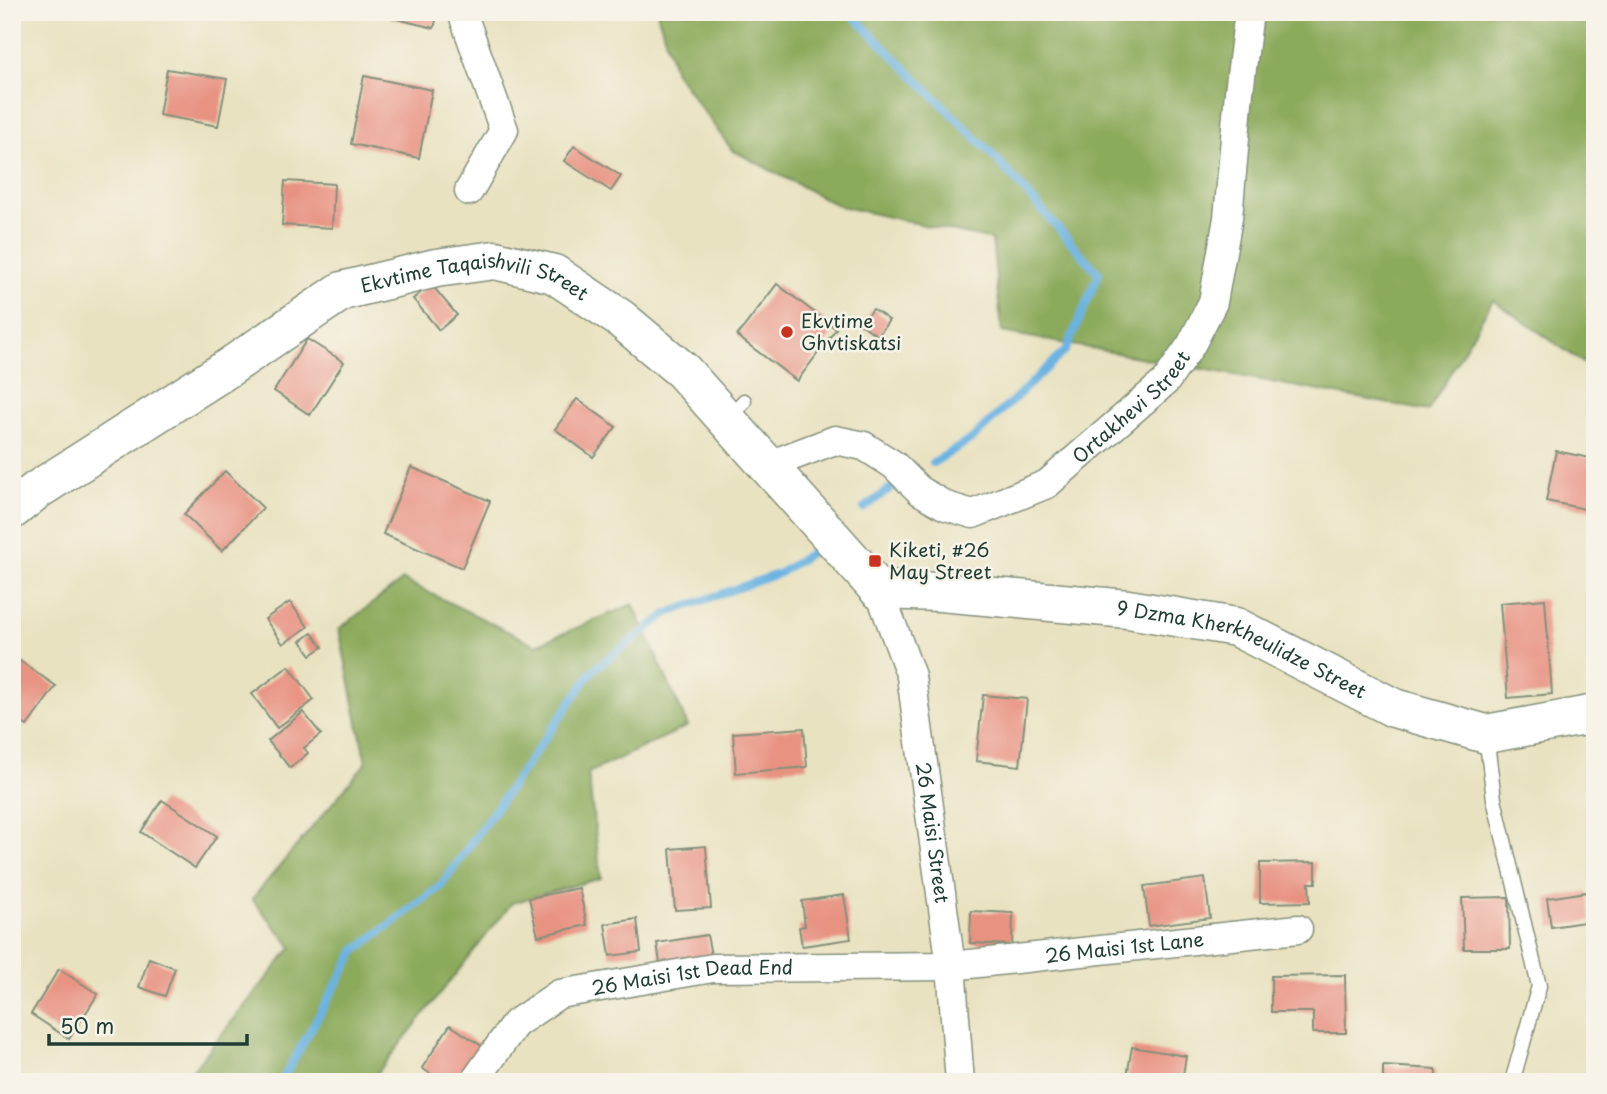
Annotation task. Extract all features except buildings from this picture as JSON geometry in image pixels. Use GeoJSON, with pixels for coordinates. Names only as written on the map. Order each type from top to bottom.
{"type":"FeatureCollection","features":[{"type":"Feature","properties":{"kind":"street"},"geometry":{"type":"LineString","coordinates":[[463,12],[504,130],[469,191]]}},
{"type":"Feature","properties":{"kind":"street","name":"Ortakhevi Street"},"geometry":{"type":"LineString","coordinates":[[769,465],[835,440],[864,446],[894,465],[920,491],[946,506],[973,514],[1047,484],[1166,382],[1191,345],[1213,302],[1228,218],[1249,12]]}},
{"type":"Feature","properties":{"kind":"street","name":"Ekvtime Taqaishvili Street"},"geometry":{"type":"LineString","coordinates":[[21,497],[225,370],[342,291],[436,268],[495,260],[554,274],[621,319],[736,411],[769,465],[879,590]]}},
{"type":"Feature","properties":{"kind":"street","name":"9 Dzma Kherkheulidze Street"},"geometry":{"type":"LineString","coordinates":[[879,590],[940,592],[1128,610],[1236,627],[1394,708],[1486,734],[1595,713]]}},
{"type":"Feature","properties":{"kind":"street","name":"26 Maisi Street"},"geometry":{"type":"LineString","coordinates":[[879,590],[911,676],[951,965],[960,1082]]}},
{"type":"Feature","properties":{"kind":"street","name":"26 Maisi 1st Lane"},"geometry":{"type":"LineString","coordinates":[[951,965],[1298,929]]}},
{"type":"Feature","properties":{"kind":"street","name":"26 Maisi 1st Dead End"},"geometry":{"type":"LineString","coordinates":[[474,1082],[515,1024],[559,994],[713,968],[951,965]]}},
{"type":"Feature","properties":{"kind":"lane"},"geometry":{"type":"LineString","coordinates":[[1486,734],[1494,799],[1539,986],[1512,1082]]}},
{"type":"Feature","properties":{"kind":"green space"},"geometry":{"type":"Polygon","coordinates":[[[657,12],[1284,12],[1361,18],[1362,12],[1595,12],[1595,371],[1493,300],[1428,411],[1002,332],[992,240],[839,206],[732,150],[675,72],[657,12]]]}},
{"type":"Feature","properties":{"kind":"green space"},"geometry":{"type":"Polygon","coordinates":[[[403,580],[536,645],[633,604],[688,726],[588,773],[601,878],[512,903],[370,1082],[183,1082],[292,947],[252,899],[366,763],[339,629],[403,580]]]}},
{"type":"Feature","properties":{"kind":"waterway"},"geometry":{"type":"LineString","coordinates":[[849,12],[990,152],[1099,274],[1066,350],[973,438],[933,463]]}},
{"type":"Feature","properties":{"kind":"waterway"},"geometry":{"type":"LineString","coordinates":[[864,508],[895,485]]}},
{"type":"Feature","properties":{"kind":"waterway"},"geometry":{"type":"LineString","coordinates":[[281,1082],[356,950],[441,886],[594,669],[668,613],[780,573],[812,552]]}},
{"type":"Feature","properties":{"kind":"place","name":"Ekvtime Ghvtiskatsi"},"geometry":{"type":"Point","coordinates":[787,332]}},
{"type":"Feature","properties":{"kind":"place","name":"Kiketi, #26 May Street"},"geometry":{"type":"Point","coordinates":[875,561]}}]}
